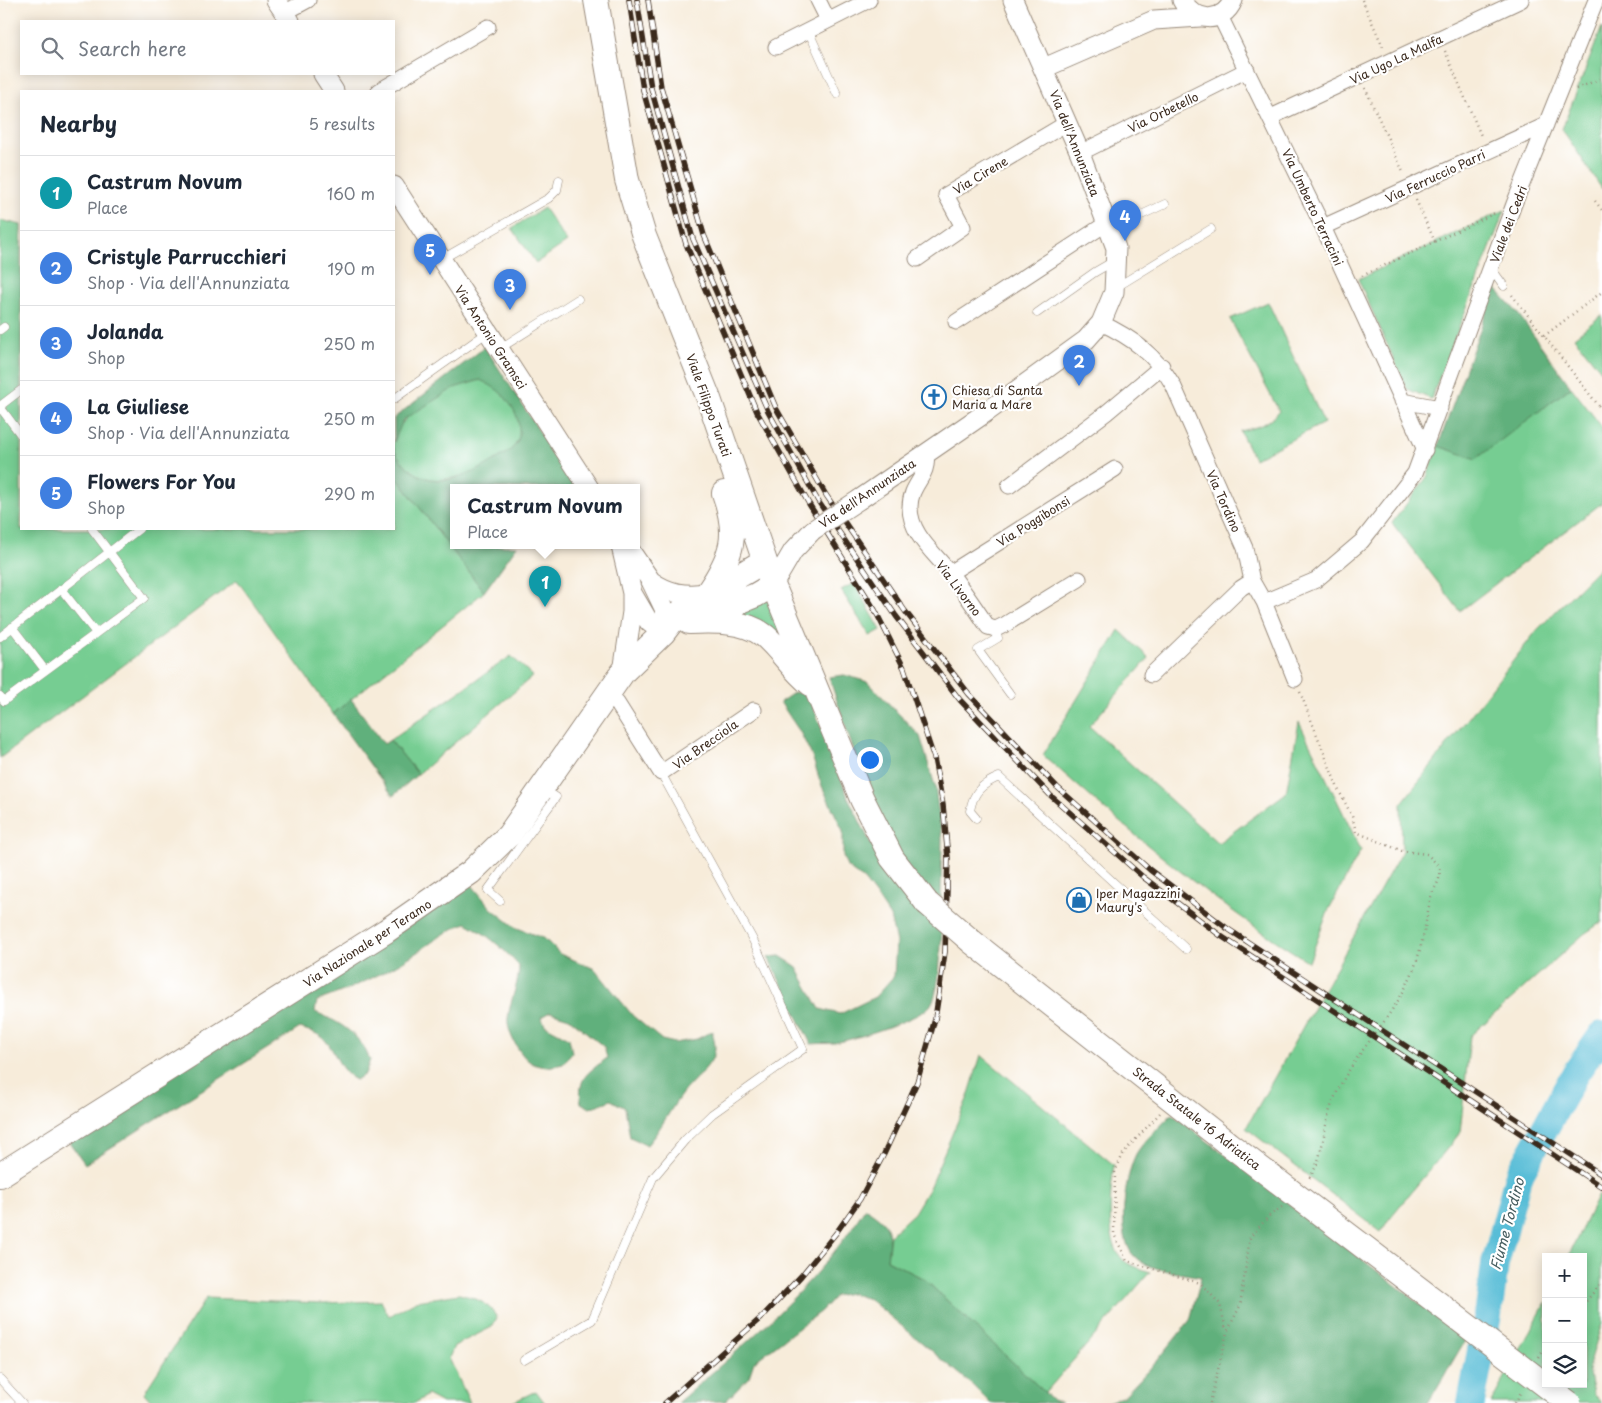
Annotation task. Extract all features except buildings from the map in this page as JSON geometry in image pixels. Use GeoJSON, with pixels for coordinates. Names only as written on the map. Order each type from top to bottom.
{"type":"FeatureCollection","features":[{"type":"Feature","properties":{"kind":"main road","name":"Viale Filippo Turati"},"geometry":{"type":"LineString","coordinates":[[596,0],[627,180],[644,236],[709,399],[773,585],[862,799]]}},
{"type":"Feature","properties":{"kind":"main road","name":"Via Nazionale per Teramo"},"geometry":{"type":"LineString","coordinates":[[707,593],[721,573],[733,544],[734,532],[730,510],[721,483],[727,455]]}},
{"type":"Feature","properties":{"kind":"main road","name":"Via Nazionale per Teramo"},"geometry":{"type":"LineString","coordinates":[[0,1175],[436,899],[471,872],[496,848],[541,788],[622,672],[663,633],[677,615],[707,593],[764,561]]}},
{"type":"Feature","properties":{"kind":"main road","name":"Via Nazionale per Teramo"},"geometry":{"type":"LineString","coordinates":[[663,633],[756,595],[773,585]]}},
{"type":"Feature","properties":{"kind":"main road","name":"Via Nazionale per Teramo"},"geometry":{"type":"LineString","coordinates":[[689,622],[713,621],[746,626],[756,631],[772,643],[792,668],[817,689]]}},
{"type":"Feature","properties":{"kind":"main road","name":"Strada Statale 16 Adriatica"},"geometry":{"type":"LineString","coordinates":[[862,799],[892,858],[927,902],[971,941],[1171,1100],[1569,1403]]}},
{"type":"Feature","properties":{"kind":"street"},"geometry":{"type":"LineString","coordinates":[[283,11],[308,0]]}},
{"type":"Feature","properties":{"kind":"street"},"geometry":{"type":"LineString","coordinates":[[818,0],[828,20]]}},
{"type":"Feature","properties":{"kind":"street"},"geometry":{"type":"LineString","coordinates":[[776,47],[869,0]]}},
{"type":"Feature","properties":{"kind":"street","name":"Via dell'Annunziata"},"geometry":{"type":"LineString","coordinates":[[764,561],[860,499],[1063,358],[1086,340],[1101,323],[1114,288],[1116,248],[1080,153],[1014,0]]}},
{"type":"Feature","properties":{"kind":"street"},"geometry":{"type":"LineString","coordinates":[[1154,20],[1169,0]]}},
{"type":"Feature","properties":{"kind":"street"},"geometry":{"type":"LineString","coordinates":[[1182,0],[1186,8],[1200,17]]}},
{"type":"Feature","properties":{"kind":"street"},"geometry":{"type":"LineString","coordinates":[[1044,68],[1154,20],[1220,16],[1228,10],[1234,0]]}},
{"type":"Feature","properties":{"kind":"street","name":"Via Ugo La Malfa"},"geometry":{"type":"LineString","coordinates":[[1270,117],[1520,0]]}},
{"type":"Feature","properties":{"kind":"street","name":"Viale dei Cedri"},"geometry":{"type":"LineString","coordinates":[[1425,450],[1514,204],[1596,0]]}},
{"type":"Feature","properties":{"kind":"street","name":"Via Umberto Terracini"},"geometry":{"type":"LineString","coordinates":[[1220,16],[1323,227],[1425,450]]}},
{"type":"Feature","properties":{"kind":"street"},"geometry":{"type":"LineString","coordinates":[[381,90],[488,26]]}},
{"type":"Feature","properties":{"kind":"street","name":"Via Orbetello"},"geometry":{"type":"LineString","coordinates":[[1080,153],[1247,70]]}},
{"type":"Feature","properties":{"kind":"street"},"geometry":{"type":"LineString","coordinates":[[324,75],[333,90]]}},
{"type":"Feature","properties":{"kind":"street","name":"Via Cirene"},"geometry":{"type":"LineString","coordinates":[[917,259],[962,226],[946,195],[1067,123]]}},
{"type":"Feature","properties":{"kind":"street","name":"Via Ferruccio Parri"},"geometry":{"type":"LineString","coordinates":[[1323,227],[1546,125]]}},
{"type":"Feature","properties":{"kind":"street","name":"Via Antonio Gramsci"},"geometry":{"type":"LineString","coordinates":[[395,188],[586,484]]}},
{"type":"Feature","properties":{"kind":"street"},"geometry":{"type":"LineString","coordinates":[[956,322],[1108,227]]}},
{"type":"Feature","properties":{"kind":"street","name":"Via Tordino"},"geometry":{"type":"LineString","coordinates":[[1101,323],[1116,330],[1150,353],[1162,366],[1173,385],[1245,548],[1252,580],[1264,602],[1295,679]]}},
{"type":"Feature","properties":{"kind":"street"},"geometry":{"type":"LineString","coordinates":[[1009,486],[1106,413],[1162,366]]}},
{"type":"Feature","properties":{"kind":"street"},"geometry":{"type":"LineString","coordinates":[[1402,401],[1440,408]]}},
{"type":"Feature","properties":{"kind":"street"},"geometry":{"type":"LineString","coordinates":[[1264,602],[1316,580],[1362,541],[1415,472],[1425,450]]}},
{"type":"Feature","properties":{"kind":"street","name":"Via Livorno"},"geometry":{"type":"LineString","coordinates":[[926,454],[928,465],[911,496],[911,518],[927,548],[950,573],[988,627],[996,629],[1006,624],[1079,579]]}},
{"type":"Feature","properties":{"kind":"street","name":"Via Poggibonsi"},"geometry":{"type":"LineString","coordinates":[[950,573],[1115,470]]}},
{"type":"Feature","properties":{"kind":"street","name":"Via dell'Annunziata"},"geometry":{"type":"LineString","coordinates":[[773,585],[793,551],[813,530]]}},
{"type":"Feature","properties":{"kind":"street"},"geometry":{"type":"LineString","coordinates":[[622,549],[632,593],[648,622],[663,633]]}},
{"type":"Feature","properties":{"kind":"street"},"geometry":{"type":"LineString","coordinates":[[630,549],[651,581],[665,610],[663,633]]}},
{"type":"Feature","properties":{"kind":"street"},"geometry":{"type":"LineString","coordinates":[[1151,675],[1252,580]]}},
{"type":"Feature","properties":{"kind":"street"},"geometry":{"type":"LineString","coordinates":[[651,581],[664,591],[680,594],[707,593]]}},
{"type":"Feature","properties":{"kind":"street"},"geometry":{"type":"LineString","coordinates":[[622,672],[630,630],[632,593]]}},
{"type":"Feature","properties":{"kind":"street","name":"Via Brecciola"},"geometry":{"type":"LineString","coordinates":[[606,694],[617,702],[661,773],[754,710]]}},
{"type":"Feature","properties":{"kind":"lane"},"geometry":{"type":"LineString","coordinates":[[808,30],[837,94]]}},
{"type":"Feature","properties":{"kind":"lane"},"geometry":{"type":"LineString","coordinates":[[441,260],[549,198],[557,190],[559,180]]}},
{"type":"Feature","properties":{"kind":"lane"},"geometry":{"type":"LineString","coordinates":[[1108,227],[1165,204]]}},
{"type":"Feature","properties":{"kind":"lane"},"geometry":{"type":"LineString","coordinates":[[1114,288],[1211,228]]}},
{"type":"Feature","properties":{"kind":"lane"},"geometry":{"type":"LineString","coordinates":[[1037,313],[1115,260]]}},
{"type":"Feature","properties":{"kind":"lane"},"geometry":{"type":"LineString","coordinates":[[1491,268],[1504,286]]}},
{"type":"Feature","properties":{"kind":"lane"},"geometry":{"type":"LineString","coordinates":[[499,348],[578,299]]}},
{"type":"Feature","properties":{"kind":"lane"},"geometry":{"type":"LineString","coordinates":[[395,399],[488,332]]}},
{"type":"Feature","properties":{"kind":"lane"},"geometry":{"type":"LineString","coordinates":[[20,391],[0,407],[20,434]]}},
{"type":"Feature","properties":{"kind":"lane"},"geometry":{"type":"LineString","coordinates":[[1,700],[144,598],[93,530]]}},
{"type":"Feature","properties":{"kind":"lane"},"geometry":{"type":"LineString","coordinates":[[0,637],[138,530]]}},
{"type":"Feature","properties":{"kind":"lane"},"geometry":{"type":"LineString","coordinates":[[61,589],[96,633]]}},
{"type":"Feature","properties":{"kind":"lane"},"geometry":{"type":"LineString","coordinates":[[12,627],[45,670]]}},
{"type":"Feature","properties":{"kind":"lane"},"geometry":{"type":"LineString","coordinates":[[991,628],[998,638],[978,650],[1010,694]]}},
{"type":"Feature","properties":{"kind":"lane"},"geometry":{"type":"LineString","coordinates":[[524,1360],[592,1320],[601,1304],[653,1178],[669,1157],[705,1120],[730,1099],[752,1087],[803,1049],[753,940],[661,773]]}},
{"type":"Feature","properties":{"kind":"lane"},"geometry":{"type":"LineString","coordinates":[[976,818],[970,811],[972,798],[984,783],[999,777],[1186,949]]}},
{"type":"Feature","properties":{"kind":"lane"},"geometry":{"type":"LineString","coordinates":[[500,901],[488,890],[556,796],[541,788]]}},
{"type":"Feature","properties":{"kind":"lane"},"geometry":{"type":"LineString","coordinates":[[0,1379],[22,1403]]}},
{"type":"Feature","properties":{"kind":"path"},"geometry":{"type":"LineString","coordinates":[[1362,0],[1390,61]]}},
{"type":"Feature","properties":{"kind":"path"},"geometry":{"type":"LineString","coordinates":[[1439,38],[1488,152]]}},
{"type":"Feature","properties":{"kind":"path"},"geometry":{"type":"LineString","coordinates":[[1360,75],[1435,242]]}},
{"type":"Feature","properties":{"kind":"path"},"geometry":{"type":"LineString","coordinates":[[1558,97],[1602,78]]}},
{"type":"Feature","properties":{"kind":"path"},"geometry":{"type":"LineString","coordinates":[[1595,201],[1602,210]]}},
{"type":"Feature","properties":{"kind":"path"},"geometry":{"type":"LineString","coordinates":[[1348,283],[1514,204]]}},
{"type":"Feature","properties":{"kind":"path"},"geometry":{"type":"LineString","coordinates":[[1504,286],[1602,410]]}},
{"type":"Feature","properties":{"kind":"path"},"geometry":{"type":"LineString","coordinates":[[1544,336],[1602,292]]}},
{"type":"Feature","properties":{"kind":"path"},"geometry":{"type":"LineString","coordinates":[[1295,679],[1339,791],[1352,816],[1356,832],[1402,851],[1428,854],[1439,866],[1441,879],[1431,898],[1425,930],[1413,972],[1392,1009],[1355,1059],[1331,1104],[1321,1155],[1310,1178],[1303,1185]]}},
{"type":"Feature","properties":{"kind":"path"},"geometry":{"type":"LineString","coordinates":[[1171,1100],[1124,1152],[1115,1172],[1114,1234],[1127,1261],[1200,1283],[1220,1304],[1227,1332]]}},
{"type":"Feature","properties":{"kind":"path"},"geometry":{"type":"LineString","coordinates":[[1210,1403],[1227,1332],[1240,1306],[1250,1237],[1270,1215],[1282,1207]]}},
{"type":"Feature","properties":{"kind":"path"},"geometry":{"type":"LineString","coordinates":[[1587,1300],[1602,1282]]}},
{"type":"Feature","properties":{"kind":"green space"},"geometry":{"type":"Polygon","coordinates":[[[1602,27],[1602,189],[1562,129],[1602,27]]]}},
{"type":"Feature","properties":{"kind":"green space"},"geometry":{"type":"Polygon","coordinates":[[[544,208],[567,242],[536,263],[512,228],[544,208]]]}},
{"type":"Feature","properties":{"kind":"green space"},"geometry":{"type":"Polygon","coordinates":[[[1505,210],[1431,399],[1407,389],[1358,279],[1505,210]]]}},
{"type":"Feature","properties":{"kind":"green space"},"geometry":{"type":"Polygon","coordinates":[[[0,220],[20,225],[20,530],[395,530],[395,475],[484,592],[333,714],[237,580],[0,758],[0,220]]]}},
{"type":"Feature","properties":{"kind":"green space"},"geometry":{"type":"Polygon","coordinates":[[[1495,288],[1516,311],[1571,387],[1476,459],[1438,446],[1495,288]]]}},
{"type":"Feature","properties":{"kind":"green space"},"geometry":{"type":"Polygon","coordinates":[[[1268,302],[1324,423],[1254,459],[1240,431],[1257,427],[1267,422],[1279,411],[1230,319],[1268,302]]]}},
{"type":"Feature","properties":{"kind":"green space"},"geometry":{"type":"Polygon","coordinates":[[[1602,315],[1602,372],[1574,337],[1602,315]]]}},
{"type":"Feature","properties":{"kind":"green space"},"geometry":{"type":"Polygon","coordinates":[[[485,347],[573,484],[450,484],[450,547],[395,475],[395,450],[403,462],[420,476],[442,480],[453,479],[485,466],[514,446],[518,440],[519,431],[517,418],[505,398],[490,385],[480,380],[454,388],[403,420],[395,440],[395,417],[485,347]]]}},
{"type":"Feature","properties":{"kind":"green space"},"geometry":{"type":"Polygon","coordinates":[[[481,380],[499,389],[509,401],[519,422],[519,436],[517,442],[501,458],[476,471],[449,479],[426,478],[411,470],[399,458],[395,449],[395,436],[401,425],[410,415],[434,398],[455,387],[481,380]]]}},
{"type":"Feature","properties":{"kind":"green space"},"geometry":{"type":"Polygon","coordinates":[[[1571,387],[1602,427],[1602,503],[1460,611],[1392,523],[1427,477],[1438,446],[1476,458],[1571,387]]]}},
{"type":"Feature","properties":{"kind":"green space"},"geometry":{"type":"Polygon","coordinates":[[[451,549],[515,549],[484,592],[451,549]]]}},
{"type":"Feature","properties":{"kind":"green space"},"geometry":{"type":"Polygon","coordinates":[[[1602,565],[1602,922],[1584,934],[1470,1036],[1460,1133],[1389,1219],[1381,1232],[1246,1128],[1402,851],[1401,804],[1538,629],[1602,565]]]}},
{"type":"Feature","properties":{"kind":"green space"},"geometry":{"type":"Polygon","coordinates":[[[854,583],[881,630],[870,636],[841,590],[854,583]]]}},
{"type":"Feature","properties":{"kind":"green space"},"geometry":{"type":"Polygon","coordinates":[[[770,595],[793,650],[728,613],[770,595]]]}},
{"type":"Feature","properties":{"kind":"green space"},"geometry":{"type":"Polygon","coordinates":[[[1119,630],[1149,658],[1089,726],[1218,843],[1286,793],[1299,722],[1361,850],[1328,911],[1309,962],[1273,939],[1205,890],[1106,811],[1043,755],[1119,630]]]}},
{"type":"Feature","properties":{"kind":"green space"},"geometry":{"type":"Polygon","coordinates":[[[511,656],[533,676],[418,774],[390,740],[511,656]]]}},
{"type":"Feature","properties":{"kind":"green space"},"geometry":{"type":"Polygon","coordinates":[[[844,675],[868,682],[920,736],[935,786],[942,839],[941,898],[922,885],[905,862],[888,833],[873,800],[829,677],[844,675]]]}},
{"type":"Feature","properties":{"kind":"green space"},"geometry":{"type":"Polygon","coordinates":[[[795,692],[809,696],[848,797],[872,846],[942,930],[938,980],[934,999],[930,1006],[900,1023],[855,1038],[831,1043],[811,1044],[768,957],[780,956],[796,966],[820,1009],[840,1014],[875,997],[894,976],[896,942],[890,917],[877,897],[864,880],[847,867],[843,856],[843,831],[821,784],[812,756],[800,732],[780,702],[795,692]]]}},
{"type":"Feature","properties":{"kind":"green space"},"geometry":{"type":"Polygon","coordinates":[[[351,699],[384,744],[390,740],[418,774],[393,796],[333,714],[351,699]]]}},
{"type":"Feature","properties":{"kind":"green space"},"geometry":{"type":"Polygon","coordinates":[[[471,884],[491,908],[515,927],[545,939],[560,954],[595,969],[633,1016],[662,1040],[675,1043],[697,1039],[712,1031],[715,1047],[713,1057],[707,1067],[688,1086],[647,1145],[630,1137],[625,1108],[611,1100],[590,1108],[581,1103],[581,1087],[585,1076],[607,1058],[604,1047],[569,1018],[550,1012],[541,1017],[545,1025],[569,1038],[572,1052],[563,1064],[546,1067],[539,1066],[525,1058],[520,1052],[512,1038],[508,1024],[519,966],[494,942],[466,923],[446,933],[380,974],[317,1001],[315,1012],[333,1020],[348,1030],[366,1051],[370,1060],[365,1074],[356,1080],[350,1077],[342,1067],[323,1038],[313,1032],[300,1028],[85,1164],[64,1135],[471,884]]]}},
{"type":"Feature","properties":{"kind":"green space"},"geometry":{"type":"Polygon","coordinates":[[[981,1055],[1114,1165],[1110,1217],[1114,1245],[1119,1255],[1127,1263],[1150,1272],[1045,1393],[924,1279],[887,1260],[890,1235],[914,1213],[929,1188],[968,1097],[981,1055]]]}},
{"type":"Feature","properties":{"kind":"green space"},"geometry":{"type":"Polygon","coordinates":[[[1172,1114],[1466,1339],[1428,1403],[1107,1403],[1124,1396],[1158,1360],[1190,1320],[1200,1283],[1201,1277],[1176,1273],[1141,1262],[1129,1248],[1125,1236],[1124,1207],[1128,1177],[1132,1164],[1143,1144],[1172,1114]]]}},
{"type":"Feature","properties":{"kind":"green space"},"geometry":{"type":"Polygon","coordinates":[[[1598,1195],[1602,1197],[1602,1323],[1588,1369],[1593,1394],[1602,1403],[1491,1403],[1542,1309],[1542,1388],[1587,1388],[1587,1253],[1570,1253],[1598,1195]]]}},
{"type":"Feature","properties":{"kind":"green space"},"geometry":{"type":"Polygon","coordinates":[[[865,1208],[881,1220],[888,1229],[887,1260],[924,1279],[1053,1400],[1061,1403],[990,1403],[967,1380],[869,1299],[850,1293],[835,1296],[821,1311],[754,1362],[749,1377],[726,1401],[677,1403],[778,1313],[825,1263],[865,1208]]]}},
{"type":"Feature","properties":{"kind":"green space"},"geometry":{"type":"Polygon","coordinates":[[[459,1294],[486,1304],[497,1318],[492,1327],[454,1346],[449,1358],[470,1403],[442,1403],[427,1395],[415,1403],[153,1403],[144,1393],[206,1298],[322,1303],[381,1301],[389,1316],[416,1301],[459,1294]]]}},
{"type":"Feature","properties":{"kind":"green space"},"geometry":{"type":"Polygon","coordinates":[[[536,1391],[545,1403],[511,1403],[536,1391]]]}},
{"type":"Feature","properties":{"kind":"waterway","name":"Fiume Tordino"},"geometry":{"type":"LineString","coordinates":[[1471,1403],[1489,1309],[1495,1264],[1518,1177],[1575,1074],[1602,1035]]}},
{"type":"Feature","properties":{"kind":"railway"},"geometry":{"type":"LineString","coordinates":[[629,0],[643,90],[686,244],[757,412],[809,504],[875,610],[904,668],[934,758],[943,805],[948,858],[945,952],[935,1019],[917,1082],[884,1154],[860,1199],[836,1233],[801,1276],[763,1316],[665,1403]]}},
{"type":"Feature","properties":{"kind":"railway"},"geometry":{"type":"LineString","coordinates":[[637,0],[651,88],[693,239],[768,411],[818,501],[896,616],[960,700],[1050,795],[1143,877],[1221,936],[1602,1187]]}},
{"type":"Feature","properties":{"kind":"railway"},"geometry":{"type":"LineString","coordinates":[[648,0],[661,87],[704,235],[776,408],[826,495],[905,611],[969,694],[1057,787],[1150,870],[1228,929],[1602,1175]]}},
{"type":"Feature","properties":{"kind":"place","name":"La Giuliese"},"geometry":{"type":"Point","coordinates":[1125,241]}},
{"type":"Feature","properties":{"kind":"place","name":"Flowers For You"},"geometry":{"type":"Point","coordinates":[430,275]}},
{"type":"Feature","properties":{"kind":"place","name":"Jolanda"},"geometry":{"type":"Point","coordinates":[510,310]}},
{"type":"Feature","properties":{"kind":"place","name":"Cristyle Parrucchieri"},"geometry":{"type":"Point","coordinates":[1079,386]}},
{"type":"Feature","properties":{"kind":"place","name":"Chiesa di Santa Maria a Mare"},"geometry":{"type":"Point","coordinates":[934,397]}},
{"type":"Feature","properties":{"kind":"place","name":"Castrum Novum"},"geometry":{"type":"Point","coordinates":[545,607]}},
{"type":"Feature","properties":{"kind":"place","name":"Iper Magazzini Maury's"},"geometry":{"type":"Point","coordinates":[1079,900]}}]}
